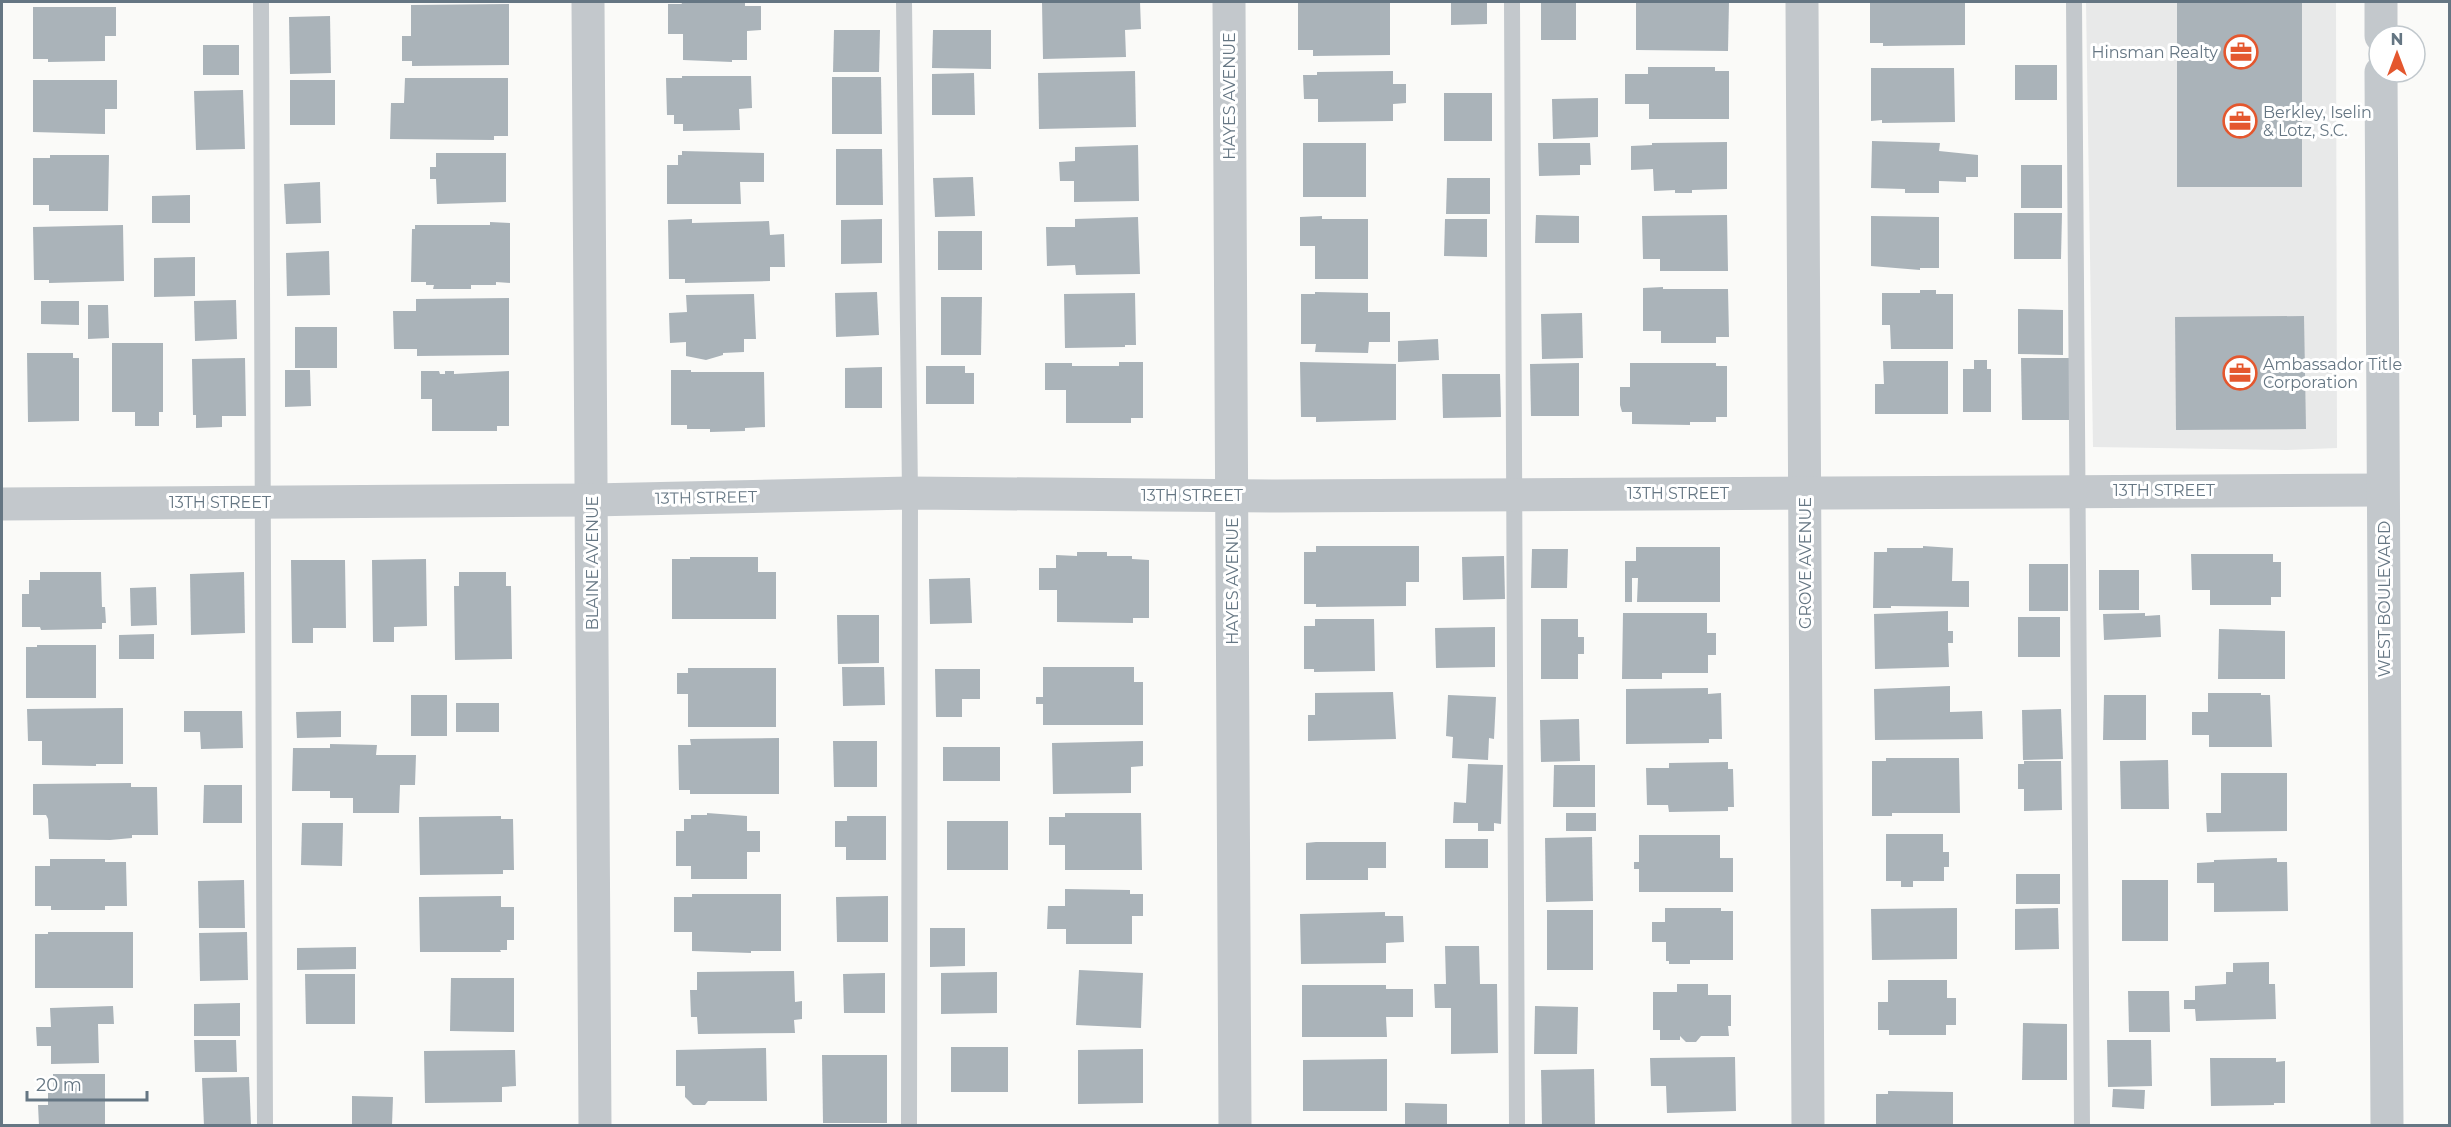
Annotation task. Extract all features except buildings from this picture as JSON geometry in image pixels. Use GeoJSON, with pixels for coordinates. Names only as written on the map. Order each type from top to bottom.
{"type":"FeatureCollection","features":[{"type":"Feature","properties":{"kind":"street","name":"BLAINE AVENUE"},"geometry":{"type":"LineString","coordinates":[[588,2],[595,1125]]}},
{"type":"Feature","properties":{"kind":"street","name":"HAYES AVENUE"},"geometry":{"type":"LineString","coordinates":[[1229,2],[1235,1125]]}},
{"type":"Feature","properties":{"kind":"street","name":"GROVE AVENUE"},"geometry":{"type":"LineString","coordinates":[[1802,2],[1808,1125]]}},
{"type":"Feature","properties":{"kind":"street"},"geometry":{"type":"LineString","coordinates":[[2381,2],[2381,24]]}},
{"type":"Feature","properties":{"kind":"street","name":"WEST BOULEVARD"},"geometry":{"type":"LineString","coordinates":[[2381,84],[2387,1125]]}},
{"type":"Feature","properties":{"kind":"street","name":"13TH STREET"},"geometry":{"type":"LineString","coordinates":[[2,504],[592,500],[910,493],[1232,496],[2382,490]]}},
{"type":"Feature","properties":{"kind":"lane"},"geometry":{"type":"LineString","coordinates":[[261,2],[266,1125]]}},
{"type":"Feature","properties":{"kind":"lane"},"geometry":{"type":"LineString","coordinates":[[904,2],[910,493],[909,1125]]}},
{"type":"Feature","properties":{"kind":"lane"},"geometry":{"type":"LineString","coordinates":[[1512,2],[1512,494],[1517,1125]]}},
{"type":"Feature","properties":{"kind":"lane"},"geometry":{"type":"LineString","coordinates":[[2074,2],[2082,1125]]}},
{"type":"Feature","properties":{"kind":"shaded area"},"geometry":{"type":"Polygon","coordinates":[[[2086,2],[2336,2],[2337,448],[2287,450],[2093,447],[2086,2]]]}},
{"type":"Feature","properties":{"kind":"place","name":"Hinsman Realty"},"geometry":{"type":"Point","coordinates":[2241,52]}},
{"type":"Feature","properties":{"kind":"place","name":"Berkley, Iselin & Lotz, S.C."},"geometry":{"type":"Point","coordinates":[2240,121]}},
{"type":"Feature","properties":{"kind":"place","name":"Ambassador Title Corporation"},"geometry":{"type":"Point","coordinates":[2240,373]}}]}
